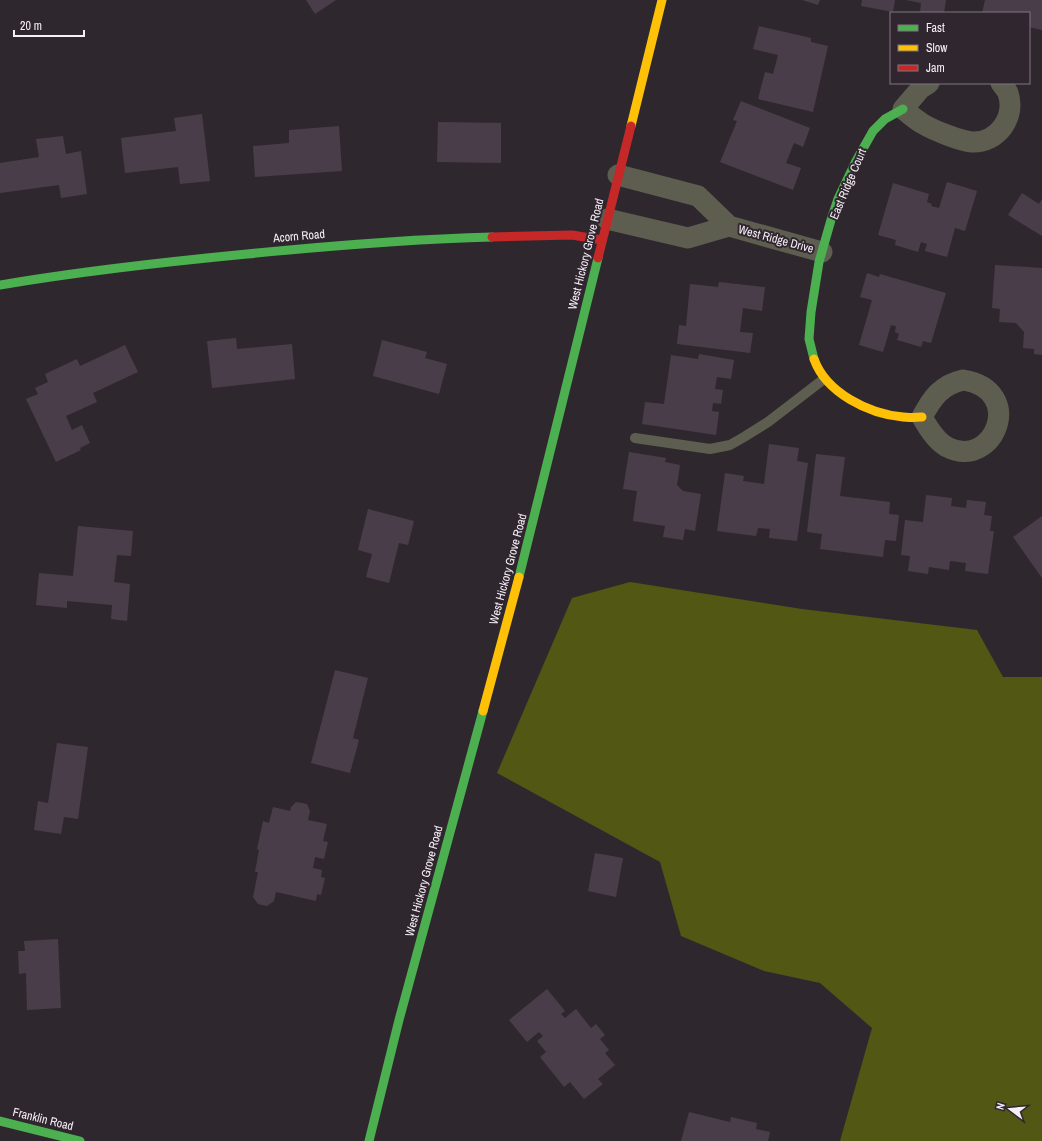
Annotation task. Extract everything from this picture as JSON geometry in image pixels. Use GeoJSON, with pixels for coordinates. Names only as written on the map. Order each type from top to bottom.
{"type":"FeatureCollection","features":[{"type":"Feature","properties":{"kind":"street","name":"West Hickory Grove Road"},"geometry":{"type":"LineString","coordinates":[[369,1141],[399,1020],[525,554],[662,0]]}},
{"type":"Feature","properties":{"kind":"street","name":"East Ridge Court"},"geometry":{"type":"LineString","coordinates":[[824,379],[812,354],[809,338],[809,321],[814,286],[822,252],[836,206],[857,158],[875,128],[888,116],[903,109],[921,88],[927,84]]}},
{"type":"Feature","properties":{"kind":"street"},"geometry":{"type":"LineString","coordinates":[[903,109],[923,124],[960,140],[973,142],[989,139],[1000,132],[1007,121],[1010,106],[1008,92],[1002,84]]}},
{"type":"Feature","properties":{"kind":"street","name":"West Ridge Drive"},"geometry":{"type":"LineString","coordinates":[[618,174],[698,196],[729,226],[822,252]]}},
{"type":"Feature","properties":{"kind":"street","name":"West Ridge Drive"},"geometry":{"type":"LineString","coordinates":[[607,219],[688,238],[729,226]]}},
{"type":"Feature","properties":{"kind":"street","name":"Acorn Road"},"geometry":{"type":"LineString","coordinates":[[0,285],[48,277],[169,262],[340,245],[487,237],[572,235],[602,240]]}},
{"type":"Feature","properties":{"kind":"street"},"geometry":{"type":"LineString","coordinates":[[824,379],[850,400],[877,411],[901,417],[922,417]]}},
{"type":"Feature","properties":{"kind":"street","name":"Franklin Road"},"geometry":{"type":"LineString","coordinates":[[0,1121],[80,1141]]}},
{"type":"Feature","properties":{"kind":"lane"},"geometry":{"type":"LineString","coordinates":[[635,438],[710,449],[730,445],[744,438],[768,422],[824,379]]}},
{"type":"Feature","properties":{"kind":"green space"},"geometry":{"type":"Polygon","coordinates":[[[630,582],[802,609],[977,630],[1003,677],[1042,677],[1042,1141],[840,1141],[872,1028],[820,983],[764,971],[681,936],[660,862],[497,773],[572,598],[630,582]]]}},
{"type":"Feature","properties":{"kind":"building"},"geometry":{"type":"Polygon","coordinates":[[[306,0],[336,0],[315,14],[306,0]]]}},
{"type":"Feature","properties":{"kind":"building"},"geometry":{"type":"Polygon","coordinates":[[[802,0],[820,0],[818,5],[802,0]]]}},
{"type":"Feature","properties":{"kind":"building"},"geometry":{"type":"Polygon","coordinates":[[[862,0],[895,0],[893,12],[861,6],[862,0]]]}},
{"type":"Feature","properties":{"kind":"building"},"geometry":{"type":"Polygon","coordinates":[[[906,0],[946,0],[944,12],[920,12],[921,3],[906,0]]]}},
{"type":"Feature","properties":{"kind":"building"},"geometry":{"type":"Polygon","coordinates":[[[985,0],[1042,0],[1042,30],[1030,27],[1030,12],[982,12],[985,0]]]}},
{"type":"Feature","properties":{"kind":"building"},"geometry":{"type":"Polygon","coordinates":[[[759,26],[811,38],[811,42],[828,46],[813,112],[758,99],[765,72],[773,74],[778,55],[753,49],[759,26]]]}},
{"type":"Feature","properties":{"kind":"building"},"geometry":{"type":"Polygon","coordinates":[[[741,101],[810,128],[803,147],[794,143],[786,163],[801,168],[793,190],[720,162],[737,121],[733,120],[741,101]]]}},
{"type":"Feature","properties":{"kind":"building"},"geometry":{"type":"Polygon","coordinates":[[[202,114],[210,181],[180,184],[178,167],[125,173],[121,138],[176,131],[174,118],[202,114]]]}},
{"type":"Feature","properties":{"kind":"building"},"geometry":{"type":"Polygon","coordinates":[[[438,122],[501,123],[501,163],[437,162],[438,122]]]}},
{"type":"Feature","properties":{"kind":"building"},"geometry":{"type":"Polygon","coordinates":[[[339,126],[342,171],[255,177],[253,146],[289,143],[289,130],[339,126]]]}},
{"type":"Feature","properties":{"kind":"building"},"geometry":{"type":"Polygon","coordinates":[[[63,136],[66,154],[81,151],[87,194],[61,198],[59,185],[0,193],[0,163],[39,157],[36,139],[63,136]]]}},
{"type":"Feature","properties":{"kind":"building"},"geometry":{"type":"Polygon","coordinates":[[[947,182],[977,191],[965,231],[955,228],[947,257],[925,251],[927,244],[921,242],[918,252],[895,245],[896,240],[878,235],[893,183],[929,194],[927,202],[932,204],[931,206],[939,208],[947,182]]]}},
{"type":"Feature","properties":{"kind":"building"},"geometry":{"type":"Polygon","coordinates":[[[1022,193],[1039,204],[1042,199],[1042,236],[1008,215],[1022,193]]]}},
{"type":"Feature","properties":{"kind":"building"},"geometry":{"type":"Polygon","coordinates":[[[995,265],[1042,268],[1042,355],[1034,354],[1034,349],[1023,348],[1024,332],[1016,323],[999,322],[1000,309],[992,308],[995,265]]]}},
{"type":"Feature","properties":{"kind":"building"},"geometry":{"type":"Polygon","coordinates":[[[867,273],[879,277],[880,274],[946,293],[931,343],[923,341],[921,347],[897,340],[899,334],[895,332],[896,326],[891,325],[883,352],[859,345],[872,300],[860,297],[867,273]]]}},
{"type":"Feature","properties":{"kind":"building"},"geometry":{"type":"Polygon","coordinates":[[[719,282],[765,287],[762,311],[743,308],[740,332],[753,333],[750,353],[677,344],[679,325],[686,326],[690,284],[718,287],[719,282]]]}},
{"type":"Feature","properties":{"kind":"building"},"geometry":{"type":"Polygon","coordinates":[[[236,338],[237,349],[292,344],[295,379],[212,388],[207,341],[236,338]]]}},
{"type":"Feature","properties":{"kind":"building"},"geometry":{"type":"Polygon","coordinates":[[[382,340],[427,352],[425,358],[447,364],[439,394],[373,376],[382,340]]]}},
{"type":"Feature","properties":{"kind":"building"},"geometry":{"type":"Polygon","coordinates":[[[125,345],[138,372],[93,393],[97,402],[66,416],[72,430],[82,425],[90,443],[80,448],[81,450],[56,462],[26,399],[38,394],[35,388],[48,382],[45,374],[77,359],[80,366],[125,345]]]}},
{"type":"Feature","properties":{"kind":"building"},"geometry":{"type":"Polygon","coordinates":[[[699,354],[734,360],[731,379],[717,377],[715,389],[723,390],[721,404],[713,403],[712,411],[719,412],[716,435],[642,424],[645,402],[664,404],[671,355],[698,359],[699,354]]]}},
{"type":"Feature","properties":{"kind":"building"},"geometry":{"type":"Polygon","coordinates":[[[769,444],[799,448],[797,461],[808,463],[797,541],[769,538],[770,529],[758,528],[756,536],[717,531],[725,473],[744,476],[743,481],[764,484],[769,444]]]}},
{"type":"Feature","properties":{"kind":"building"},"geometry":{"type":"Polygon","coordinates":[[[629,452],[666,458],[665,462],[680,465],[677,485],[683,491],[701,494],[695,531],[685,529],[683,540],[663,537],[665,526],[633,521],[637,491],[623,489],[629,452]]]}},
{"type":"Feature","properties":{"kind":"building"},"geometry":{"type":"Polygon","coordinates":[[[816,454],[845,457],[840,496],[890,502],[889,514],[899,515],[896,541],[885,540],[883,557],[820,549],[822,534],[807,532],[816,454]]]}},
{"type":"Feature","properties":{"kind":"building"},"geometry":{"type":"Polygon","coordinates":[[[926,495],[952,498],[951,506],[966,508],[967,500],[986,502],[984,515],[992,516],[990,531],[994,531],[988,574],[965,571],[966,563],[950,561],[949,570],[929,567],[928,574],[908,571],[910,556],[901,555],[905,520],[923,522],[926,495]]]}},
{"type":"Feature","properties":{"kind":"building"},"geometry":{"type":"Polygon","coordinates":[[[368,509],[414,521],[408,545],[399,543],[389,583],[366,577],[372,554],[358,550],[368,509]]]}},
{"type":"Feature","properties":{"kind":"building"},"geometry":{"type":"Polygon","coordinates":[[[1042,516],[1042,578],[1013,537],[1042,516]]]}},
{"type":"Feature","properties":{"kind":"building"},"geometry":{"type":"Polygon","coordinates":[[[78,526],[133,531],[131,556],[117,555],[114,582],[130,584],[127,621],[111,619],[112,605],[67,601],[67,608],[36,605],[39,573],[73,576],[78,526]]]}},
{"type":"Feature","properties":{"kind":"building"},"geometry":{"type":"Polygon","coordinates":[[[335,670],[368,678],[353,738],[359,740],[350,773],[311,763],[335,670]]]}},
{"type":"Feature","properties":{"kind":"building"},"geometry":{"type":"Polygon","coordinates":[[[57,743],[88,747],[78,819],[64,817],[61,834],[34,830],[38,801],[48,803],[57,743]]]}},
{"type":"Feature","properties":{"kind":"building"},"geometry":{"type":"Polygon","coordinates":[[[296,802],[307,804],[310,811],[308,820],[327,824],[323,841],[328,842],[324,859],[315,857],[313,868],[322,870],[321,877],[325,878],[321,895],[317,894],[316,901],[276,892],[274,901],[267,906],[258,904],[253,897],[258,872],[255,872],[259,850],[257,849],[263,821],[269,823],[273,807],[290,811],[291,807],[296,802]]]}},
{"type":"Feature","properties":{"kind":"building"},"geometry":{"type":"Polygon","coordinates":[[[595,853],[623,858],[616,897],[588,891],[595,853]]]}},
{"type":"Feature","properties":{"kind":"building"},"geometry":{"type":"Polygon","coordinates":[[[58,939],[61,1008],[27,1010],[26,973],[19,974],[18,951],[25,951],[24,941],[58,939]]]}},
{"type":"Feature","properties":{"kind":"building"},"geometry":{"type":"Polygon","coordinates":[[[547,989],[565,1011],[561,1014],[565,1018],[576,1009],[591,1028],[596,1024],[605,1035],[600,1039],[609,1050],[605,1053],[615,1065],[598,1079],[603,1084],[584,1099],[570,1082],[564,1087],[540,1057],[546,1052],[537,1041],[543,1036],[539,1032],[527,1042],[509,1020],[547,989]]]}},
{"type":"Feature","properties":{"kind":"building"},"geometry":{"type":"Polygon","coordinates":[[[689,1112],[730,1122],[731,1117],[757,1123],[756,1129],[770,1132],[768,1141],[681,1141],[689,1112]]]}},
{"type":"Feature","properties":{"kind":"traffic: fast"},"geometry":{"type":"LineString","coordinates":[[814,359],[809,339],[811,312],[819,262],[838,199],[856,161],[873,131],[885,119],[903,109]]}},
{"type":"Feature","properties":{"kind":"traffic: fast"},"geometry":{"type":"LineString","coordinates":[[0,285],[62,275],[185,260],[369,243],[492,237]]}},
{"type":"Feature","properties":{"kind":"traffic: fast"},"geometry":{"type":"LineString","coordinates":[[519,577],[598,258]]}},
{"type":"Feature","properties":{"kind":"traffic: fast"},"geometry":{"type":"LineString","coordinates":[[369,1141],[399,1020],[483,711]]}},
{"type":"Feature","properties":{"kind":"traffic: fast"},"geometry":{"type":"LineString","coordinates":[[0,1121],[80,1141]]}},
{"type":"Feature","properties":{"kind":"traffic: slow"},"geometry":{"type":"LineString","coordinates":[[631,126],[662,0]]}},
{"type":"Feature","properties":{"kind":"traffic: slow"},"geometry":{"type":"LineString","coordinates":[[814,359],[828,382],[838,392],[850,400],[890,415],[922,417]]}},
{"type":"Feature","properties":{"kind":"traffic: slow"},"geometry":{"type":"LineString","coordinates":[[483,711],[519,577]]}},
{"type":"Feature","properties":{"kind":"traffic: jam"},"geometry":{"type":"LineString","coordinates":[[598,258],[631,126]]}},
{"type":"Feature","properties":{"kind":"traffic: jam"},"geometry":{"type":"LineString","coordinates":[[492,237],[572,235],[602,240]]}}]}
